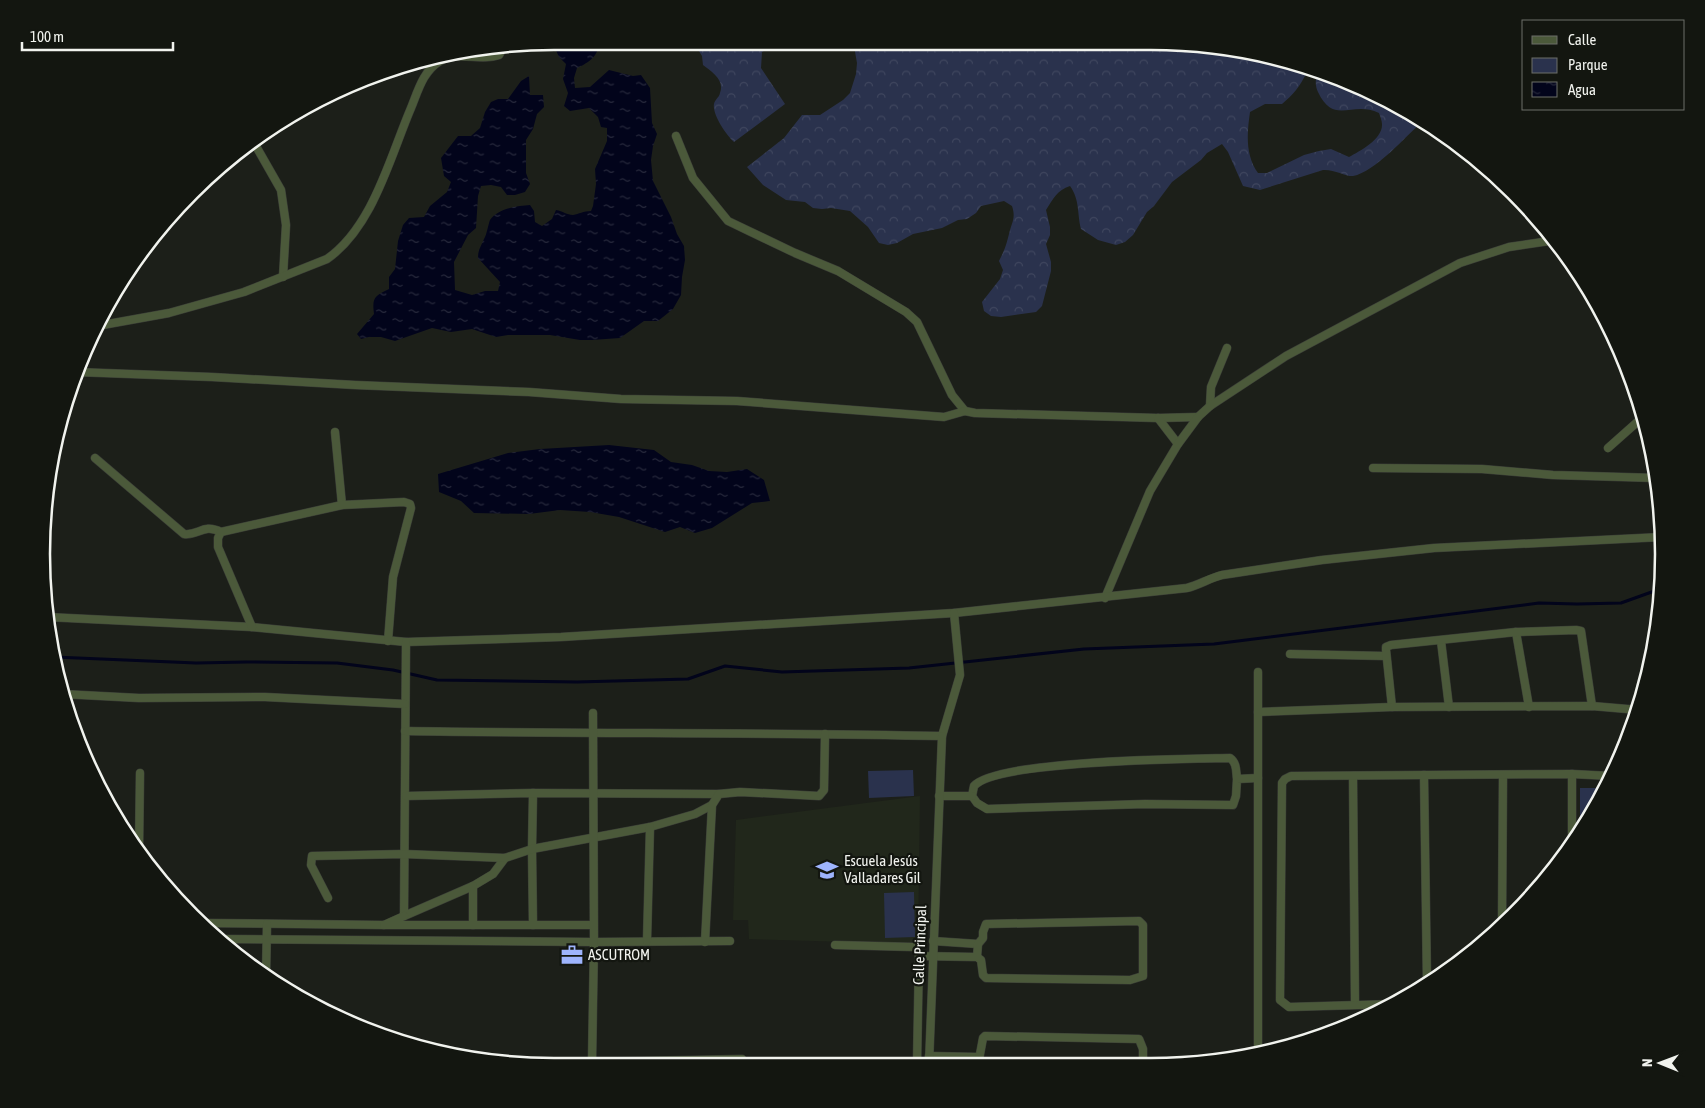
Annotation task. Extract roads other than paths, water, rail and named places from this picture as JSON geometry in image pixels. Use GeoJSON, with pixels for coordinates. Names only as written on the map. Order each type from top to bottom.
{"type":"FeatureCollection","features":[{"type":"Feature","properties":{"kind":"street"},"geometry":{"type":"LineString","coordinates":[[476,56],[491,58],[500,53]]}},
{"type":"Feature","properties":{"kind":"street"},"geometry":{"type":"LineString","coordinates":[[106,325],[169,314],[244,292],[327,259],[336,253],[355,230],[378,194],[396,142],[425,75],[437,64]]}},
{"type":"Feature","properties":{"kind":"street"},"geometry":{"type":"LineString","coordinates":[[676,136],[693,178],[728,220],[795,253],[838,271],[906,312],[917,322],[952,395],[965,411]]}},
{"type":"Feature","properties":{"kind":"street"},"geometry":{"type":"LineString","coordinates":[[257,147],[281,190],[286,225],[283,277]]}},
{"type":"Feature","properties":{"kind":"street"},"geometry":{"type":"LineString","coordinates":[[1105,598],[1150,491],[1178,444],[1198,417],[1210,406],[1286,356],[1460,263],[1509,247],[1546,241]]}},
{"type":"Feature","properties":{"kind":"street"},"geometry":{"type":"LineString","coordinates":[[1210,406],[1211,386],[1228,348]]}},
{"type":"Feature","properties":{"kind":"street"},"geometry":{"type":"LineString","coordinates":[[84,372],[529,392],[621,399],[737,401],[944,417],[965,411],[974,413],[1158,418],[1198,417]]}},
{"type":"Feature","properties":{"kind":"street"},"geometry":{"type":"LineString","coordinates":[[1158,418],[1178,444]]}},
{"type":"Feature","properties":{"kind":"street"},"geometry":{"type":"LineString","coordinates":[[1608,448],[1637,422]]}},
{"type":"Feature","properties":{"kind":"street"},"geometry":{"type":"LineString","coordinates":[[335,432],[342,505]]}},
{"type":"Feature","properties":{"kind":"street"},"geometry":{"type":"LineString","coordinates":[[95,458],[184,534],[209,528],[221,532],[342,505],[404,502],[410,504],[411,508],[393,578],[388,641]]}},
{"type":"Feature","properties":{"kind":"street"},"geometry":{"type":"LineString","coordinates":[[1373,468],[1482,469],[1649,478]]}},
{"type":"Feature","properties":{"kind":"street"},"geometry":{"type":"LineString","coordinates":[[221,532],[218,538],[218,547],[252,627]]}},
{"type":"Feature","properties":{"kind":"street"},"geometry":{"type":"LineString","coordinates":[[54,617],[252,627],[406,642],[561,637],[954,613],[1187,588],[1199,585],[1212,577],[1322,560],[1434,548],[1654,537]]}},
{"type":"Feature","properties":{"kind":"street","name":"Calle Principal"},"geometry":{"type":"LineString","coordinates":[[929,1058],[942,736],[960,675],[954,613]]}},
{"type":"Feature","properties":{"kind":"street"},"geometry":{"type":"LineString","coordinates":[[1392,707],[1386,656],[1386,647],[1390,645],[1516,632],[1576,630],[1581,632],[1592,706]]}},
{"type":"Feature","properties":{"kind":"street"},"geometry":{"type":"LineString","coordinates":[[1516,632],[1530,707]]}},
{"type":"Feature","properties":{"kind":"street"},"geometry":{"type":"LineString","coordinates":[[1441,641],[1449,707]]}},
{"type":"Feature","properties":{"kind":"street"},"geometry":{"type":"LineString","coordinates":[[404,916],[406,642]]}},
{"type":"Feature","properties":{"kind":"street"},"geometry":{"type":"LineString","coordinates":[[1290,654],[1386,656]]}},
{"type":"Feature","properties":{"kind":"street"},"geometry":{"type":"LineString","coordinates":[[1258,672],[1258,1046]]}},
{"type":"Feature","properties":{"kind":"street"},"geometry":{"type":"LineString","coordinates":[[70,694],[139,698],[265,697],[405,704]]}},
{"type":"Feature","properties":{"kind":"street"},"geometry":{"type":"LineString","coordinates":[[1258,712],[1392,707],[1592,706],[1630,709]]}},
{"type":"Feature","properties":{"kind":"street"},"geometry":{"type":"LineString","coordinates":[[592,1058],[594,942],[593,713]]}},
{"type":"Feature","properties":{"kind":"street"},"geometry":{"type":"LineString","coordinates":[[405,731],[942,736]]}},
{"type":"Feature","properties":{"kind":"street"},"geometry":{"type":"LineString","coordinates":[[406,796],[533,793],[719,794],[740,792],[819,796],[824,790],[825,734]]}},
{"type":"Feature","properties":{"kind":"street"},"geometry":{"type":"LineString","coordinates":[[1230,758],[1236,766],[1237,778],[1236,796],[1232,805],[1145,804],[987,809],[977,803],[972,796],[974,786],[986,778],[1035,767],[1230,758]]}},
{"type":"Feature","properties":{"kind":"street"},"geometry":{"type":"LineString","coordinates":[[139,840],[140,773]]}},
{"type":"Feature","properties":{"kind":"street"},"geometry":{"type":"LineString","coordinates":[[1572,774],[1572,831]]}},
{"type":"Feature","properties":{"kind":"street"},"geometry":{"type":"LineString","coordinates":[[1378,1004],[1289,1007],[1280,1000],[1282,783],[1285,779],[1291,776],[1572,774],[1604,776]]}},
{"type":"Feature","properties":{"kind":"street"},"geometry":{"type":"LineString","coordinates":[[1424,775],[1427,975]]}},
{"type":"Feature","properties":{"kind":"street"},"geometry":{"type":"LineString","coordinates":[[1502,915],[1503,775]]}},
{"type":"Feature","properties":{"kind":"street"},"geometry":{"type":"LineString","coordinates":[[1353,776],[1355,1004]]}},
{"type":"Feature","properties":{"kind":"street"},"geometry":{"type":"LineString","coordinates":[[1237,778],[1258,778]]}},
{"type":"Feature","properties":{"kind":"street"},"geometry":{"type":"LineString","coordinates":[[533,793],[533,925]]}},
{"type":"Feature","properties":{"kind":"street"},"geometry":{"type":"LineString","coordinates":[[705,942],[712,805],[719,794]]}},
{"type":"Feature","properties":{"kind":"street"},"geometry":{"type":"LineString","coordinates":[[940,796],[972,796]]}},
{"type":"Feature","properties":{"kind":"street"},"geometry":{"type":"LineString","coordinates":[[328,898],[311,865],[312,856],[404,854],[506,858],[532,849],[650,827],[695,814],[712,805]]}},
{"type":"Feature","properties":{"kind":"street"},"geometry":{"type":"LineString","coordinates":[[647,941],[650,827]]}},
{"type":"Feature","properties":{"kind":"street"},"geometry":{"type":"LineString","coordinates":[[384,925],[473,886],[493,874],[506,858]]}},
{"type":"Feature","properties":{"kind":"street"},"geometry":{"type":"LineString","coordinates":[[473,886],[473,925]]}},
{"type":"Feature","properties":{"kind":"street"},"geometry":{"type":"LineString","coordinates":[[919,956],[977,957],[982,960],[983,975],[986,978],[1138,979],[1143,976],[1143,925],[1139,921],[986,924],[978,944],[977,957]]}},
{"type":"Feature","properties":{"kind":"street"},"geometry":{"type":"LineString","coordinates":[[212,923],[593,925]]}},
{"type":"Feature","properties":{"kind":"street"},"geometry":{"type":"LineString","coordinates":[[266,968],[267,924]]}},
{"type":"Feature","properties":{"kind":"street"},"geometry":{"type":"LineString","coordinates":[[229,939],[730,941]]}},
{"type":"Feature","properties":{"kind":"street"},"geometry":{"type":"LineString","coordinates":[[933,941],[978,944]]}},
{"type":"Feature","properties":{"kind":"street"},"geometry":{"type":"LineString","coordinates":[[835,945],[917,948],[919,956],[917,1058]]}},
{"type":"Feature","properties":{"kind":"street"},"geometry":{"type":"LineString","coordinates":[[979,1058],[985,1036],[1133,1038],[1139,1039],[1143,1049],[1143,1058]]}},
{"type":"Feature","properties":{"kind":"water"},"geometry":{"type":"Polygon","coordinates":[[[556,50],[597,50],[594,57],[577,68],[574,78],[575,88],[590,87],[609,70],[633,76],[641,75],[650,88],[652,123],[657,134],[651,160],[653,181],[684,246],[685,260],[681,295],[673,309],[658,321],[644,321],[620,338],[580,340],[550,335],[508,335],[496,337],[472,329],[451,332],[432,328],[395,341],[381,337],[361,339],[357,334],[374,314],[373,304],[375,298],[389,289],[389,277],[395,269],[398,241],[403,225],[409,218],[424,217],[430,206],[447,192],[451,182],[444,176],[441,158],[458,136],[471,136],[480,128],[485,112],[491,102],[498,99],[508,99],[521,81],[529,76],[530,95],[543,95],[544,107],[537,114],[533,129],[526,140],[526,173],[530,184],[525,192],[515,195],[507,195],[501,187],[481,186],[478,196],[476,228],[468,235],[454,262],[455,290],[472,295],[485,291],[498,291],[500,282],[478,258],[490,220],[498,213],[508,208],[530,205],[534,211],[535,222],[542,226],[552,219],[556,210],[573,215],[591,211],[596,184],[595,169],[607,141],[607,128],[601,127],[598,117],[589,108],[570,111],[564,106],[568,93],[563,79],[566,64],[559,57],[556,50]]]}},
{"type":"Feature","properties":{"kind":"water"},"geometry":{"type":"Polygon","coordinates":[[[609,445],[654,450],[671,462],[692,465],[709,471],[727,472],[747,469],[764,480],[770,501],[752,503],[712,528],[695,533],[680,527],[665,532],[619,517],[590,512],[560,510],[529,514],[474,513],[461,501],[439,492],[438,474],[508,453],[609,445]]]}},
{"type":"Feature","properties":{"kind":"waterway"},"geometry":{"type":"LineString","coordinates":[[61,657],[196,663],[337,663],[393,670],[437,680],[577,682],[688,679],[725,666],[782,672],[909,668],[1084,649],[1214,644],[1539,603],[1621,603],[1654,591]]}},
{"type":"Feature","properties":{"kind":"place","name":"Escuela Jesús Valladares Gil"},"geometry":{"type":"Point","coordinates":[827,870]}},
{"type":"Feature","properties":{"kind":"place","name":"ASCUTROM"},"geometry":{"type":"Point","coordinates":[572,955]}}]}
